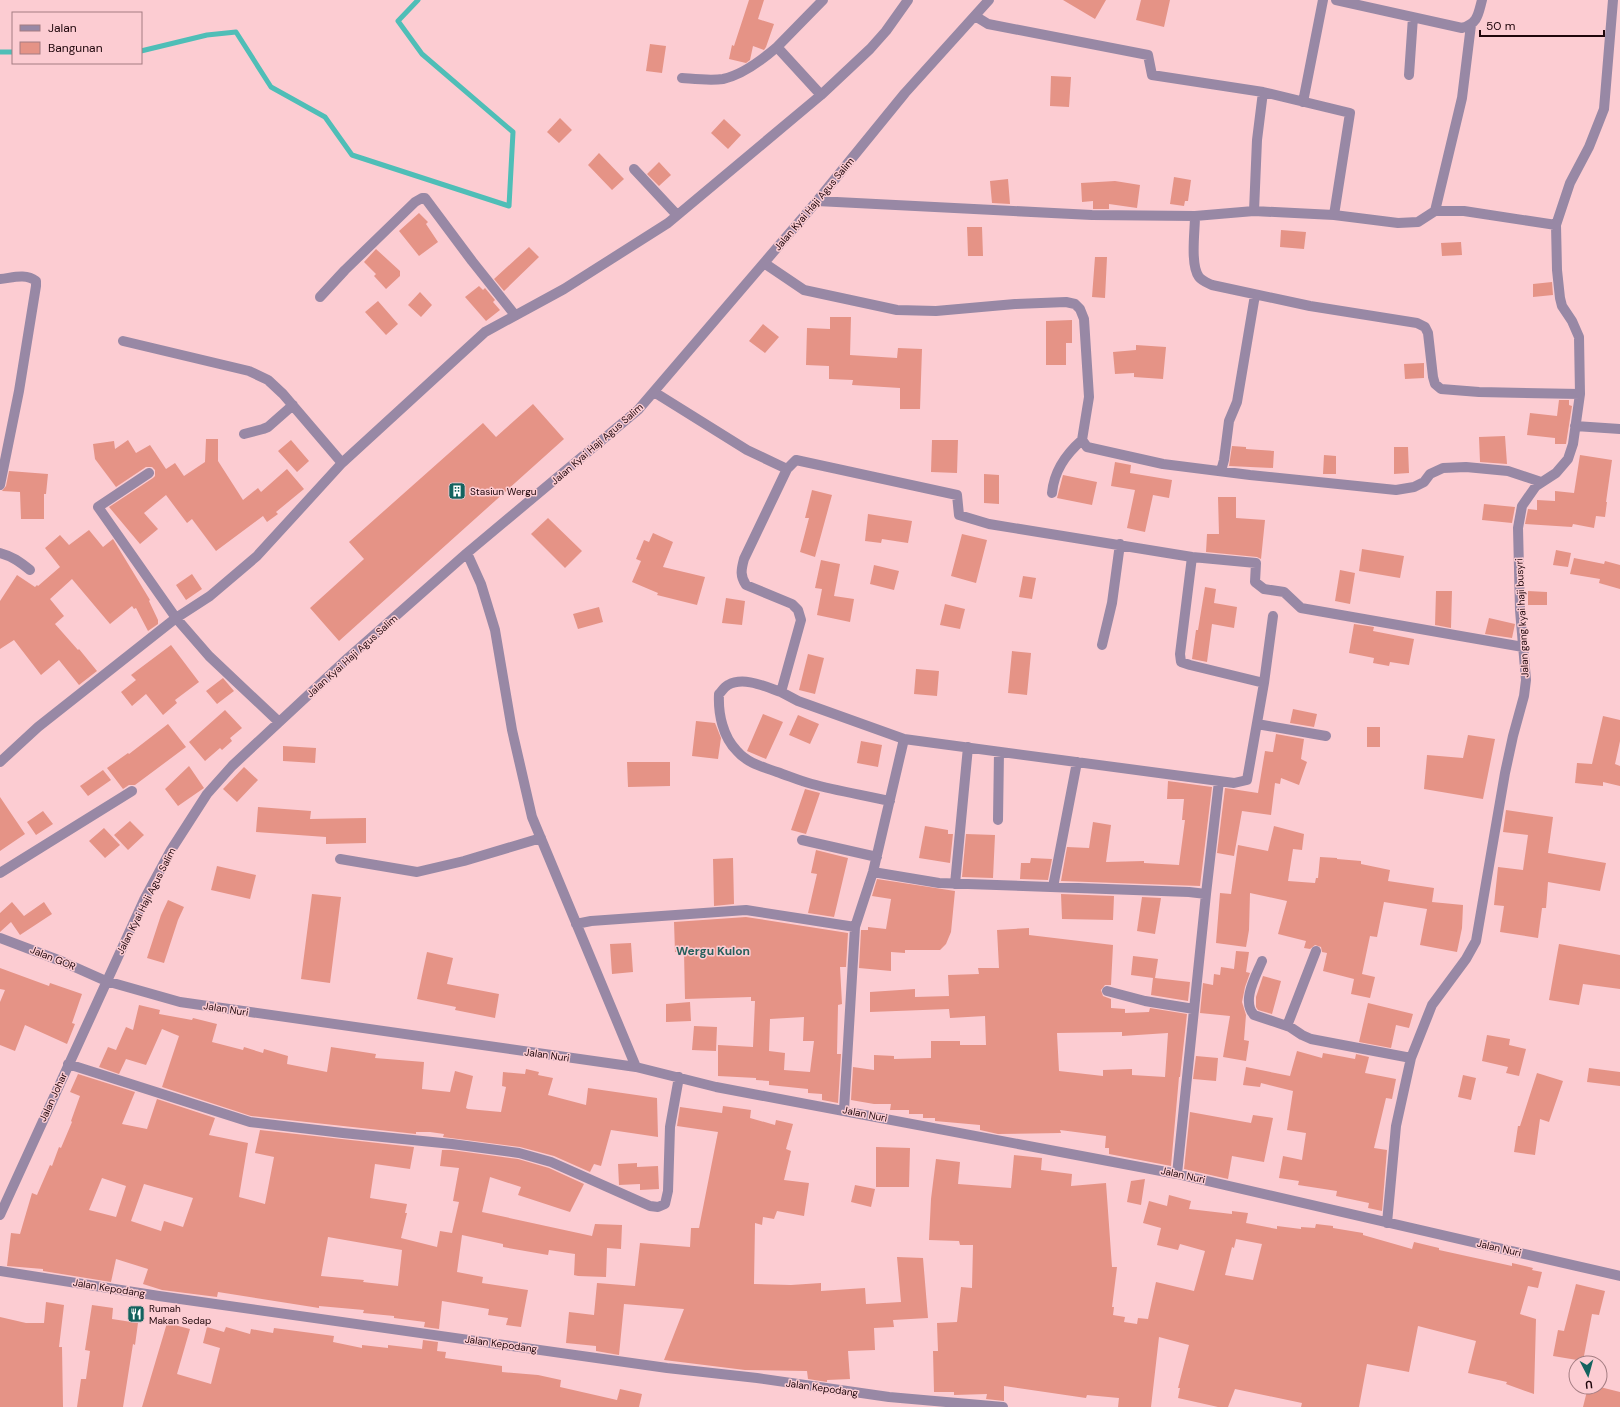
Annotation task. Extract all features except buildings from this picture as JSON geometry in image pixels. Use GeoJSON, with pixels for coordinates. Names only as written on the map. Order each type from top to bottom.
{"type":"FeatureCollection","features":[{"type":"Feature","properties":{"kind":"street"},"geometry":{"type":"LineString","coordinates":[[682,78],[710,80],[733,76],[767,56],[823,0]]}},
{"type":"Feature","properties":{"kind":"street"},"geometry":{"type":"LineString","coordinates":[[0,762],[38,727],[176,618],[210,596],[257,556],[342,463],[485,332],[564,289],[661,227],[677,215],[821,95],[870,49],[886,31],[908,0]]}},
{"type":"Feature","properties":{"kind":"street","name":"Jalan Kyai Haji Agus Salim"},"geometry":{"type":"LineString","coordinates":[[106,981],[144,900],[168,856],[207,794],[232,766],[348,658],[467,553],[638,410],[817,202],[905,93],[989,0]]}},
{"type":"Feature","properties":{"kind":"street"},"geometry":{"type":"LineString","coordinates":[[1303,102],[1323,0]]}},
{"type":"Feature","properties":{"kind":"street"},"geometry":{"type":"LineString","coordinates":[[1336,0],[1462,28],[1471,25],[1477,18],[1482,0]]}},
{"type":"Feature","properties":{"kind":"street","name":"Jalan gang kyai haji busyri"},"geometry":{"type":"LineString","coordinates":[[1387,1223],[1396,1126],[1411,1058],[1432,1005],[1466,959],[1476,941],[1505,773],[1524,696],[1526,668],[1520,610],[1518,528],[1522,506],[1536,486],[1556,473],[1568,459],[1573,444],[1580,394],[1579,337],[1572,320],[1562,306],[1560,298],[1557,270],[1556,225],[1570,183],[1589,146],[1604,109],[1613,0]]}},
{"type":"Feature","properties":{"kind":"street"},"geometry":{"type":"LineString","coordinates":[[975,16],[988,24],[1148,55],[1152,75],[1263,92],[1350,113],[1334,215]]}},
{"type":"Feature","properties":{"kind":"street"},"geometry":{"type":"LineString","coordinates":[[1409,75],[1413,17]]}},
{"type":"Feature","properties":{"kind":"street"},"geometry":{"type":"LineString","coordinates":[[1435,211],[1462,98],[1471,25]]}},
{"type":"Feature","properties":{"kind":"street"},"geometry":{"type":"LineString","coordinates":[[777,47],[821,95]]}},
{"type":"Feature","properties":{"kind":"street"},"geometry":{"type":"LineString","coordinates":[[1254,211],[1256,140],[1263,92]]}},
{"type":"Feature","properties":{"kind":"street"},"geometry":{"type":"LineString","coordinates":[[634,169],[677,215]]}},
{"type":"Feature","properties":{"kind":"street"},"geometry":{"type":"LineString","coordinates":[[320,297],[344,270],[416,202],[422,198],[425,198],[472,262],[515,315]]}},
{"type":"Feature","properties":{"kind":"street"},"geometry":{"type":"LineString","coordinates":[[817,202],[1092,215],[1195,216],[1254,211],[1334,215],[1398,223],[1418,222],[1435,211],[1464,211],[1556,225]]}},
{"type":"Feature","properties":{"kind":"street"},"geometry":{"type":"LineString","coordinates":[[1195,216],[1195,268],[1199,278],[1212,286],[1310,306],[1417,323],[1425,327],[1428,333],[1433,377],[1435,384],[1441,389],[1479,392],[1580,394]]}},
{"type":"Feature","properties":{"kind":"street"},"geometry":{"type":"LineString","coordinates":[[764,263],[804,290],[897,310],[936,311],[1015,304],[1066,302],[1076,304],[1084,319],[1089,397],[1082,440],[1066,455],[1060,464],[1053,484],[1052,493]]}},
{"type":"Feature","properties":{"kind":"street"},"geometry":{"type":"LineString","coordinates":[[0,279],[20,276],[36,281],[36,286],[19,391],[0,485]]}},
{"type":"Feature","properties":{"kind":"street"},"geometry":{"type":"LineString","coordinates":[[1221,471],[1224,460],[1229,421],[1237,402],[1255,295]]}},
{"type":"Feature","properties":{"kind":"street"},"geometry":{"type":"LineString","coordinates":[[123,342],[249,371],[268,380],[293,405],[342,463]]}},
{"type":"Feature","properties":{"kind":"street"},"geometry":{"type":"LineString","coordinates":[[654,392],[748,450],[787,469]]}},
{"type":"Feature","properties":{"kind":"street"},"geometry":{"type":"LineString","coordinates":[[244,434],[268,427],[293,405]]}},
{"type":"Feature","properties":{"kind":"street"},"geometry":{"type":"LineString","coordinates":[[1575,426],[1620,430]]}},
{"type":"Feature","properties":{"kind":"street"},"geometry":{"type":"LineString","coordinates":[[1082,440],[1088,447],[1156,462],[1250,475],[1396,490],[1414,487],[1424,482],[1430,474],[1443,468],[1466,467],[1508,471],[1541,482]]}},
{"type":"Feature","properties":{"kind":"street"},"geometry":{"type":"LineString","coordinates":[[781,692],[801,620],[798,610],[792,604],[746,585],[742,579],[741,572],[744,559],[787,469],[796,460],[957,495],[959,515],[989,524],[1120,544],[1192,557],[1256,563],[1255,582],[1264,589],[1284,592],[1301,608],[1523,647]]}},
{"type":"Feature","properties":{"kind":"street"},"geometry":{"type":"LineString","coordinates":[[149,473],[98,507],[176,618],[209,656],[279,722]]}},
{"type":"Feature","properties":{"kind":"street"},"geometry":{"type":"LineString","coordinates":[[1102,645],[1112,603],[1120,544]]}},
{"type":"Feature","properties":{"kind":"street"},"geometry":{"type":"LineString","coordinates":[[0,553],[19,561],[30,570]]}},
{"type":"Feature","properties":{"kind":"street"},"geometry":{"type":"LineString","coordinates":[[467,553],[481,584],[495,630],[512,730],[525,794],[532,817],[636,1067]]}},
{"type":"Feature","properties":{"kind":"street"},"geometry":{"type":"LineString","coordinates":[[1192,557],[1180,654],[1181,662],[1264,683]]}},
{"type":"Feature","properties":{"kind":"street"},"geometry":{"type":"LineString","coordinates":[[890,801],[812,784],[749,761],[729,742],[718,705],[719,694],[727,686],[735,682],[758,684],[781,692],[798,701],[904,739],[1234,783],[1247,780],[1264,683],[1273,616]]}},
{"type":"Feature","properties":{"kind":"street"},"geometry":{"type":"LineString","coordinates":[[1257,724],[1326,736]]}},
{"type":"Feature","properties":{"kind":"street"},"geometry":{"type":"LineString","coordinates":[[844,1110],[855,927],[877,857],[904,739]]}},
{"type":"Feature","properties":{"kind":"street"},"geometry":{"type":"LineString","coordinates":[[955,884],[968,747]]}},
{"type":"Feature","properties":{"kind":"street"},"geometry":{"type":"LineString","coordinates":[[998,820],[1000,752]]}},
{"type":"Feature","properties":{"kind":"street"},"geometry":{"type":"LineString","coordinates":[[1053,888],[1077,762]]}},
{"type":"Feature","properties":{"kind":"street"},"geometry":{"type":"LineString","coordinates":[[1177,1174],[1219,781]]}},
{"type":"Feature","properties":{"kind":"street"},"geometry":{"type":"LineString","coordinates":[[0,872],[132,790]]}},
{"type":"Feature","properties":{"kind":"street"},"geometry":{"type":"LineString","coordinates":[[340,859],[417,872],[464,861],[540,838]]}},
{"type":"Feature","properties":{"kind":"street"},"geometry":{"type":"LineString","coordinates":[[802,840],[877,857]]}},
{"type":"Feature","properties":{"kind":"street"},"geometry":{"type":"LineString","coordinates":[[873,872],[955,884],[1189,892],[1206,894]]}},
{"type":"Feature","properties":{"kind":"street"},"geometry":{"type":"LineString","coordinates":[[576,924],[591,921],[746,910],[855,927]]}},
{"type":"Feature","properties":{"kind":"street","name":"Jalan GOR"},"geometry":{"type":"LineString","coordinates":[[0,938],[61,961],[106,981]]}},
{"type":"Feature","properties":{"kind":"street"},"geometry":{"type":"LineString","coordinates":[[1287,1026],[1316,951]]}},
{"type":"Feature","properties":{"kind":"street"},"geometry":{"type":"LineString","coordinates":[[1262,961],[1249,999],[1251,1012],[1254,1015],[1287,1026],[1311,1039],[1411,1058]]}},
{"type":"Feature","properties":{"kind":"street","name":"Jalan Johar"},"geometry":{"type":"LineString","coordinates":[[0,1214],[106,981]]}},
{"type":"Feature","properties":{"kind":"street","name":"Jalan Nuri"},"geometry":{"type":"LineString","coordinates":[[106,981],[180,1002],[636,1067],[716,1087],[1177,1174],[1620,1276]]}},
{"type":"Feature","properties":{"kind":"street"},"geometry":{"type":"LineString","coordinates":[[1107,991],[1166,1005],[1194,1009]]}},
{"type":"Feature","properties":{"kind":"street"},"geometry":{"type":"LineString","coordinates":[[68,1064],[250,1122],[452,1144],[519,1153],[551,1162],[650,1206],[658,1207],[665,1204],[668,1191],[670,1127],[679,1077]]}},
{"type":"Feature","properties":{"kind":"street","name":"Jalan Kepodang"},"geometry":{"type":"LineString","coordinates":[[0,1271],[160,1296],[667,1368],[757,1378],[889,1397],[1003,1407]]}},
{"type":"Feature","properties":{"kind":"waterway"},"geometry":{"type":"LineString","coordinates":[[142,51],[207,35],[236,32],[271,87],[325,117],[352,155],[509,206],[513,132],[422,54],[398,21],[418,0]]}},
{"type":"Feature","properties":{"kind":"waterway"},"geometry":{"type":"LineString","coordinates":[[0,52],[12,52]]}},
{"type":"Feature","properties":{"kind":"place","name":"Stasiun Wergu"},"geometry":{"type":"Point","coordinates":[457,491]}},
{"type":"Feature","properties":{"kind":"place","name":"Rumah Makan Sedap"},"geometry":{"type":"Point","coordinates":[136,1314]}},
{"type":"Feature","properties":{"kind":"district","name":"Wergu Kulon"},"geometry":{"type":"Point","coordinates":[713,951]}}]}
